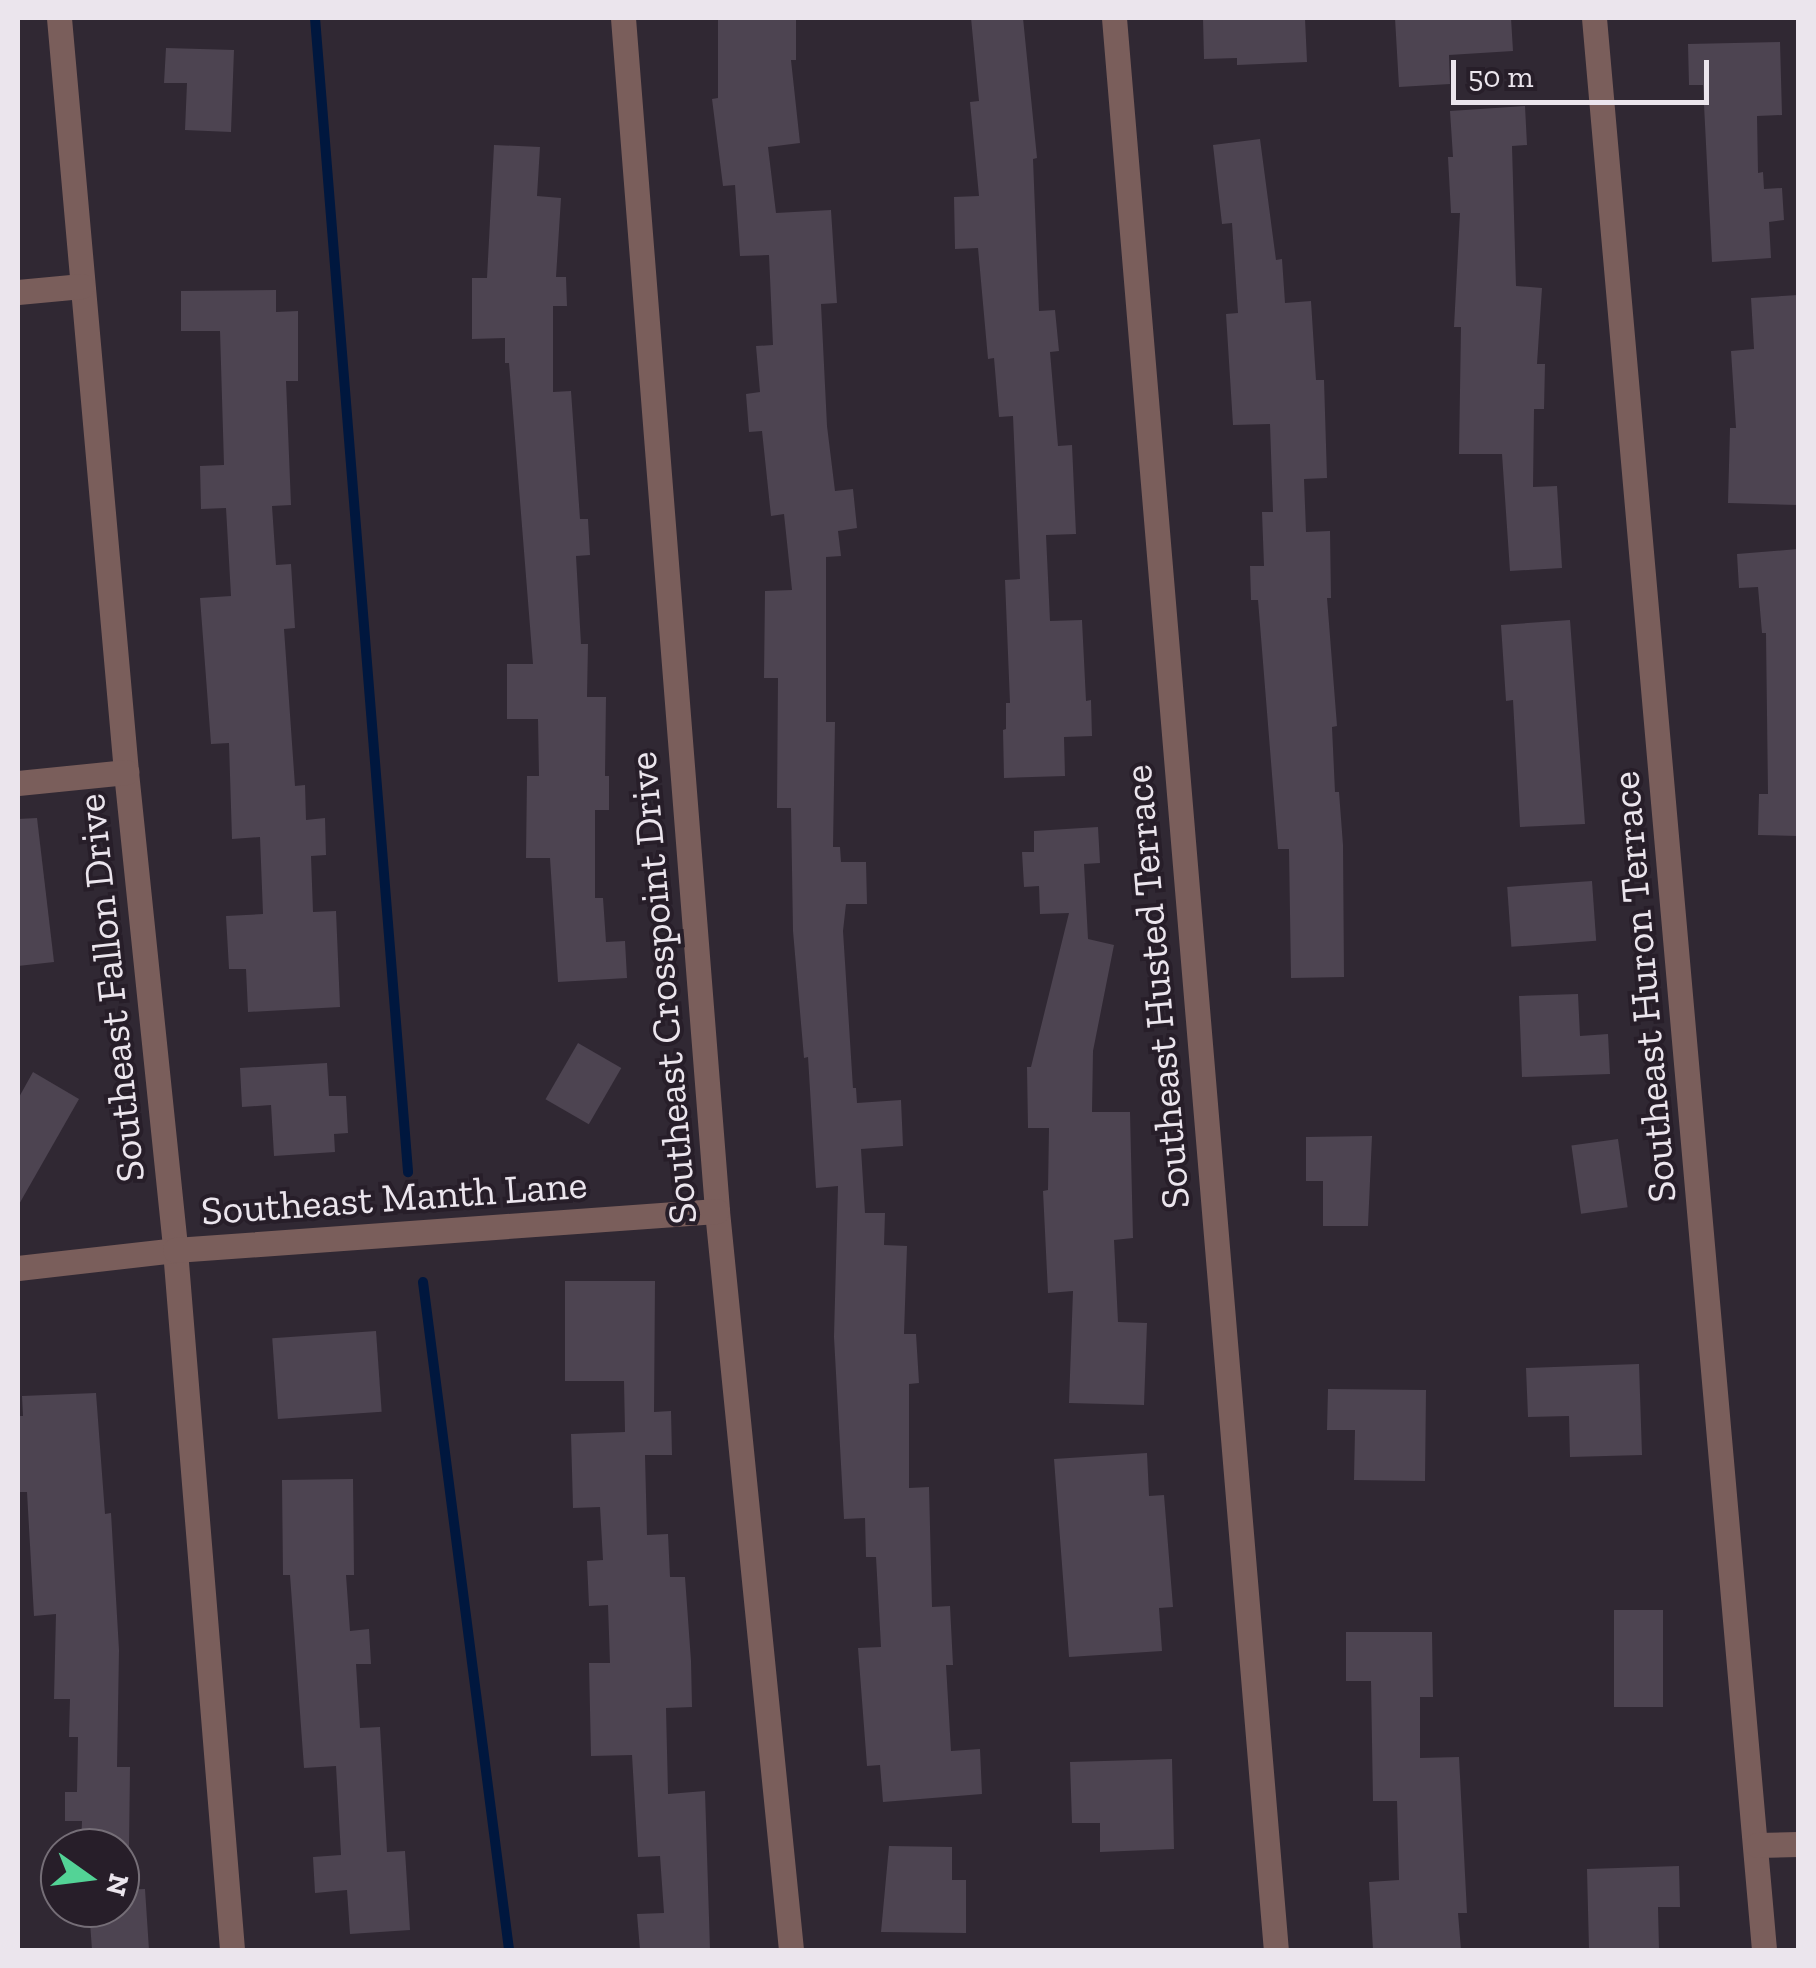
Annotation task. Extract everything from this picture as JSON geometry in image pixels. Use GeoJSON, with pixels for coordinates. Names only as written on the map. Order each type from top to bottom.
{"type":"FeatureCollection","features":[{"type":"Feature","properties":{"kind":"street","name":"Southeast Fallon Drive"},"geometry":{"type":"LineString","coordinates":[[60,18],[126,772],[175,1250],[232,1950]]}},
{"type":"Feature","properties":{"kind":"street","name":"Southeast Crosspoint Drive"},"geometry":{"type":"LineString","coordinates":[[623,18],[717,1211],[790,1950]]}},
{"type":"Feature","properties":{"kind":"street","name":"Southeast Husted Terrace"},"geometry":{"type":"LineString","coordinates":[[1114,18],[1276,1950]]}},
{"type":"Feature","properties":{"kind":"street","name":"Southeast Huron Terrace"},"geometry":{"type":"LineString","coordinates":[[1594,18],[1758,1845],[1764,1950]]}},
{"type":"Feature","properties":{"kind":"street"},"geometry":{"type":"LineString","coordinates":[[18,292],[82,286]]}},
{"type":"Feature","properties":{"kind":"street"},"geometry":{"type":"LineString","coordinates":[[18,782],[126,772]]}},
{"type":"Feature","properties":{"kind":"street","name":"Southeast Manth Lane"},"geometry":{"type":"LineString","coordinates":[[18,1268],[175,1250],[717,1211]]}},
{"type":"Feature","properties":{"kind":"street"},"geometry":{"type":"LineString","coordinates":[[1758,1845],[1798,1844]]}},
{"type":"Feature","properties":{"kind":"building"},"geometry":{"type":"Polygon","coordinates":[[[718,18],[796,18],[796,60],[791,60],[800,143],[768,147],[776,213],[831,210],[837,303],[821,304],[827,426],[835,491],[853,489],[857,528],[838,531],[841,556],[826,557],[826,722],[835,722],[833,847],[840,847],[841,862],[866,862],[867,904],[846,904],[843,931],[853,1088],[857,1103],[901,1100],[903,1146],[861,1149],[865,1213],[885,1213],[884,1245],[907,1246],[904,1334],[916,1334],[919,1383],[909,1384],[909,1488],[929,1487],[932,1607],[950,1606],[953,1665],[946,1665],[951,1751],[980,1749],[982,1794],[883,1802],[880,1765],[867,1766],[858,1648],[881,1647],[876,1557],[866,1557],[865,1518],[844,1519],[834,1337],[838,1186],[816,1188],[808,1057],[804,1058],[793,931],[791,808],[777,808],[778,678],[764,678],[765,591],[792,590],[784,514],[771,516],[762,431],[749,432],[746,394],[760,392],[756,346],[773,345],[769,255],[740,256],[735,185],[723,186],[712,99],[718,98],[718,18]]]}},
{"type":"Feature","properties":{"kind":"building"},"geometry":{"type":"Polygon","coordinates":[[[971,18],[1023,18],[1037,158],[1033,159],[1039,311],[1055,310],[1059,351],[1050,352],[1058,446],[1072,445],[1076,534],[1046,535],[1050,621],[1082,620],[1086,701],[1091,700],[1092,736],[1064,737],[1065,776],[1004,778],[1003,730],[1006,703],[1010,703],[1005,580],[1020,579],[1013,416],[999,417],[994,358],[988,359],[978,248],[955,249],[954,197],[979,196],[970,102],[979,101],[971,18]]]}},
{"type":"Feature","properties":{"kind":"building"},"geometry":{"type":"Polygon","coordinates":[[[1203,18],[1305,18],[1307,62],[1237,65],[1237,58],[1204,59],[1203,18]]]}},
{"type":"Feature","properties":{"kind":"building"},"geometry":{"type":"Polygon","coordinates":[[[1395,18],[1511,18],[1513,51],[1449,55],[1450,84],[1399,87],[1395,18]]]}},
{"type":"Feature","properties":{"kind":"building"},"geometry":{"type":"Polygon","coordinates":[[[1780,42],[1782,115],[1757,116],[1758,173],[1763,172],[1764,189],[1782,188],[1784,220],[1769,222],[1771,258],[1712,262],[1703,85],[1689,85],[1688,44],[1780,42]]]}},
{"type":"Feature","properties":{"kind":"building"},"geometry":{"type":"Polygon","coordinates":[[[166,48],[234,50],[231,132],[185,130],[187,83],[164,83],[166,48]]]}},
{"type":"Feature","properties":{"kind":"building"},"geometry":{"type":"Polygon","coordinates":[[[1525,106],[1527,145],[1512,146],[1516,286],[1542,288],[1537,364],[1545,364],[1544,409],[1534,409],[1533,487],[1557,486],[1562,568],[1510,571],[1502,454],[1459,454],[1461,327],[1454,327],[1460,213],[1451,213],[1448,157],[1453,157],[1450,111],[1525,106]]]}},
{"type":"Feature","properties":{"kind":"building"},"geometry":{"type":"Polygon","coordinates":[[[1260,139],[1276,260],[1282,259],[1285,303],[1311,301],[1316,380],[1324,380],[1327,478],[1304,479],[1306,532],[1330,531],[1331,598],[1327,598],[1337,726],[1332,727],[1335,792],[1339,792],[1343,845],[1344,977],[1291,978],[1289,849],[1278,849],[1258,600],[1251,600],[1250,566],[1264,566],[1262,512],[1273,512],[1270,424],[1233,425],[1226,314],[1238,313],[1232,223],[1222,224],[1213,145],[1260,139]]]}},
{"type":"Feature","properties":{"kind":"building"},"geometry":{"type":"Polygon","coordinates":[[[494,145],[540,147],[537,196],[561,198],[556,277],[566,277],[567,306],[553,306],[553,392],[571,391],[580,519],[588,519],[590,555],[576,556],[581,644],[588,644],[587,697],[606,697],[605,776],[609,776],[609,810],[595,810],[595,898],[603,898],[606,942],[625,941],[627,978],[558,982],[550,858],[526,858],[527,776],[539,776],[538,719],[507,719],[507,664],[533,664],[509,363],[505,363],[505,338],[472,339],[472,278],[487,278],[494,145]]]}},
{"type":"Feature","properties":{"kind":"building"},"geometry":{"type":"Polygon","coordinates":[[[276,290],[276,312],[298,311],[298,381],[286,381],[291,505],[272,506],[276,565],[291,564],[295,628],[284,629],[295,786],[305,785],[306,820],[325,818],[326,855],[311,856],[313,912],[336,911],[340,1007],[248,1012],[246,969],[229,969],[226,916],[263,914],[260,837],[232,839],[229,743],[211,744],[200,598],[231,596],[226,508],[201,509],[200,466],[224,465],[220,331],[181,331],[181,291],[276,290]]]}},
{"type":"Feature","properties":{"kind":"building"},"geometry":{"type":"Polygon","coordinates":[[[1798,295],[1798,505],[1728,503],[1730,428],[1736,428],[1731,351],[1754,349],[1751,298],[1798,295]]]}},
{"type":"Feature","properties":{"kind":"building"},"geometry":{"type":"Polygon","coordinates":[[[1798,549],[1798,836],[1758,835],[1759,794],[1768,794],[1766,633],[1762,633],[1758,587],[1739,588],[1737,554],[1798,549]]]}},
{"type":"Feature","properties":{"kind":"building"},"geometry":{"type":"Polygon","coordinates":[[[1570,620],[1585,824],[1520,827],[1513,700],[1506,701],[1501,625],[1570,620]]]}},
{"type":"Feature","properties":{"kind":"building"},"geometry":{"type":"Polygon","coordinates":[[[37,818],[54,962],[18,966],[18,819],[37,818]]]}},
{"type":"Feature","properties":{"kind":"building"},"geometry":{"type":"Polygon","coordinates":[[[1098,827],[1100,863],[1084,864],[1088,939],[1114,945],[1093,1051],[1092,1112],[1130,1112],[1133,1238],[1114,1240],[1118,1322],[1147,1323],[1144,1405],[1069,1403],[1073,1291],[1048,1293],[1043,1191],[1048,1190],[1049,1128],[1028,1128],[1027,1067],[1031,1067],[1069,913],[1040,914],[1039,886],[1024,887],[1022,852],[1034,852],[1034,831],[1098,827]]]}},
{"type":"Feature","properties":{"kind":"building"},"geometry":{"type":"Polygon","coordinates":[[[1592,881],[1596,941],[1511,947],[1507,887],[1592,881]]]}},
{"type":"Feature","properties":{"kind":"building"},"geometry":{"type":"Polygon","coordinates":[[[1578,994],[1580,1036],[1608,1034],[1610,1074],[1522,1077],[1519,996],[1578,994]]]}},
{"type":"Feature","properties":{"kind":"building"},"geometry":{"type":"Polygon","coordinates":[[[578,1043],[621,1068],[589,1124],[546,1099],[578,1043]]]}},
{"type":"Feature","properties":{"kind":"building"},"geometry":{"type":"Polygon","coordinates":[[[327,1063],[329,1096],[346,1096],[348,1133],[334,1134],[335,1152],[274,1156],[271,1105],[242,1107],[240,1068],[327,1063]]]}},
{"type":"Feature","properties":{"kind":"building"},"geometry":{"type":"Polygon","coordinates":[[[33,1072],[79,1099],[18,1206],[18,1099],[33,1072]]]}},
{"type":"Feature","properties":{"kind":"building"},"geometry":{"type":"Polygon","coordinates":[[[1372,1136],[1368,1226],[1323,1226],[1323,1181],[1306,1181],[1306,1137],[1372,1136]]]}},
{"type":"Feature","properties":{"kind":"building"},"geometry":{"type":"Polygon","coordinates":[[[1618,1139],[1628,1207],[1581,1214],[1571,1146],[1618,1139]]]}},
{"type":"Feature","properties":{"kind":"building"},"geometry":{"type":"Polygon","coordinates":[[[565,1281],[655,1281],[654,1412],[671,1411],[672,1455],[645,1455],[647,1535],[668,1534],[670,1577],[685,1577],[691,1661],[692,1707],[666,1708],[668,1794],[705,1791],[710,1950],[640,1950],[637,1914],[664,1913],[660,1856],[638,1857],[632,1755],[591,1756],[589,1663],[610,1663],[608,1605],[589,1606],[587,1561],[603,1560],[600,1507],[573,1508],[571,1434],[625,1432],[624,1381],[565,1381],[565,1281]]]}},
{"type":"Feature","properties":{"kind":"building"},"geometry":{"type":"Polygon","coordinates":[[[376,1331],[382,1412],[278,1419],[272,1338],[376,1331]]]}},
{"type":"Feature","properties":{"kind":"building"},"geometry":{"type":"Polygon","coordinates":[[[1639,1364],[1642,1455],[1570,1457],[1569,1416],[1528,1417],[1526,1368],[1639,1364]]]}},
{"type":"Feature","properties":{"kind":"building"},"geometry":{"type":"Polygon","coordinates":[[[1328,1389],[1426,1390],[1425,1481],[1354,1480],[1355,1430],[1327,1430],[1328,1389]]]}},
{"type":"Feature","properties":{"kind":"building"},"geometry":{"type":"Polygon","coordinates":[[[96,1393],[105,1514],[111,1513],[119,1650],[117,1767],[130,1767],[129,1828],[82,1828],[82,1821],[65,1821],[65,1792],[77,1792],[78,1737],[69,1737],[70,1699],[54,1699],[56,1614],[34,1616],[27,1492],[18,1492],[18,1416],[23,1416],[22,1396],[96,1393]]]}},
{"type":"Feature","properties":{"kind":"building"},"geometry":{"type":"Polygon","coordinates":[[[1147,1453],[1149,1496],[1164,1495],[1173,1607],[1159,1608],[1162,1651],[1069,1657],[1054,1459],[1147,1453]]]}},
{"type":"Feature","properties":{"kind":"building"},"geometry":{"type":"Polygon","coordinates":[[[353,1479],[354,1575],[346,1575],[350,1631],[369,1629],[371,1664],[356,1664],[360,1728],[380,1727],[387,1852],[405,1851],[410,1930],[350,1934],[347,1890],[315,1893],[313,1857],[341,1855],[336,1766],[304,1768],[290,1575],[283,1575],[282,1480],[353,1479]]]}},
{"type":"Feature","properties":{"kind":"building"},"geometry":{"type":"Polygon","coordinates":[[[1614,1610],[1663,1610],[1663,1707],[1614,1707],[1614,1610]]]}},
{"type":"Feature","properties":{"kind":"building"},"geometry":{"type":"Polygon","coordinates":[[[1346,1632],[1432,1632],[1433,1697],[1420,1697],[1420,1758],[1459,1757],[1467,1913],[1458,1913],[1461,1950],[1373,1950],[1369,1882],[1399,1880],[1397,1801],[1373,1801],[1371,1681],[1346,1681],[1346,1632]]]}},
{"type":"Feature","properties":{"kind":"building"},"geometry":{"type":"Polygon","coordinates":[[[1172,1759],[1174,1849],[1100,1852],[1100,1823],[1072,1823],[1070,1762],[1172,1759]]]}},
{"type":"Feature","properties":{"kind":"building"},"geometry":{"type":"Polygon","coordinates":[[[889,1846],[952,1847],[952,1880],[966,1880],[966,1933],[881,1932],[889,1846]]]}},
{"type":"Feature","properties":{"kind":"building"},"geometry":{"type":"Polygon","coordinates":[[[1679,1866],[1680,1907],[1658,1907],[1659,1950],[1589,1950],[1587,1869],[1679,1866]]]}},
{"type":"Feature","properties":{"kind":"building"},"geometry":{"type":"Polygon","coordinates":[[[140,1889],[145,1889],[149,1950],[92,1950],[90,1928],[140,1928],[140,1889]]]}},
{"type":"Feature","properties":{"kind":"waterway"},"geometry":{"type":"LineString","coordinates":[[315,18],[408,1172]]}},
{"type":"Feature","properties":{"kind":"waterway"},"geometry":{"type":"LineString","coordinates":[[423,1282],[509,1950]]}}]}
